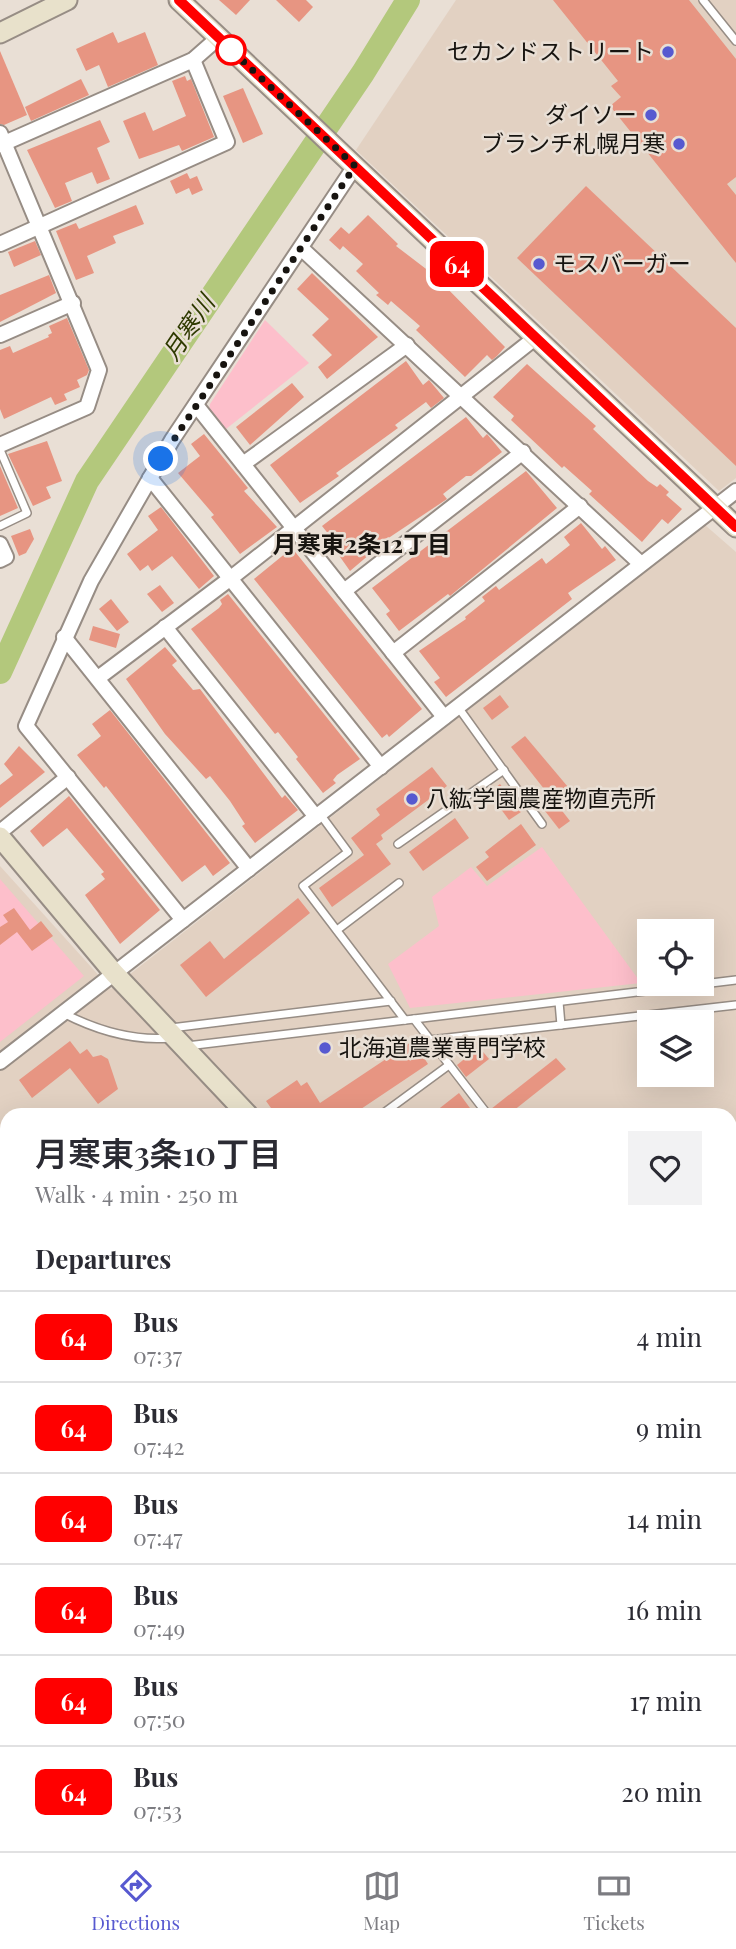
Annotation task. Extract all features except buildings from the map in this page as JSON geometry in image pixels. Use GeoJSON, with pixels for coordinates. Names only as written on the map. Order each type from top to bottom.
{"type":"FeatureCollection","features":[{"type":"Feature","properties":{"kind":"street"},"geometry":{"type":"LineString","coordinates":[[0,33],[67,0]]}},
{"type":"Feature","properties":{"kind":"street"},"geometry":{"type":"LineString","coordinates":[[179,0],[736,527]]}},
{"type":"Feature","properties":{"kind":"street"},"geometry":{"type":"LineString","coordinates":[[0,447],[87,407],[99,370],[73,303],[1,140],[193,60],[218,38]]}},
{"type":"Feature","properties":{"kind":"street"},"geometry":{"type":"LineString","coordinates":[[0,244],[227,142],[193,60]]}},
{"type":"Feature","properties":{"kind":"street"},"geometry":{"type":"LineString","coordinates":[[183,920],[26,726],[64,637],[150,478],[301,248],[350,161]]}},
{"type":"Feature","properties":{"kind":"street"},"geometry":{"type":"LineString","coordinates":[[301,248],[641,564]]}},
{"type":"Feature","properties":{"kind":"street"},"geometry":{"type":"LineString","coordinates":[[0,335],[73,303]]}},
{"type":"Feature","properties":{"kind":"street"},"geometry":{"type":"LineString","coordinates":[[98,678],[231,578],[535,338]]}},
{"type":"Feature","properties":{"kind":"street"},"geometry":{"type":"LineString","coordinates":[[243,464],[407,345]]}},
{"type":"Feature","properties":{"kind":"street"},"geometry":{"type":"LineString","coordinates":[[196,405],[444,717]]}},
{"type":"Feature","properties":{"kind":"street"},"geometry":{"type":"LineString","coordinates":[[344,591],[523,452]]}},
{"type":"Feature","properties":{"kind":"street"},"geometry":{"type":"LineString","coordinates":[[150,478],[381,767]]}},
{"type":"Feature","properties":{"kind":"street"},"geometry":{"type":"LineString","coordinates":[[0,1062],[736,491]]}},
{"type":"Feature","properties":{"kind":"street"},"geometry":{"type":"LineString","coordinates":[[393,653],[580,506]]}},
{"type":"Feature","properties":{"kind":"street"},"geometry":{"type":"LineString","coordinates":[[0,544],[6,557],[0,560]]}},
{"type":"Feature","properties":{"kind":"street"},"geometry":{"type":"LineString","coordinates":[[165,628],[318,815]]}},
{"type":"Feature","properties":{"kind":"street"},"geometry":{"type":"LineString","coordinates":[[64,637],[249,869]]}},
{"type":"Feature","properties":{"kind":"street"},"geometry":{"type":"LineString","coordinates":[[68,777],[0,834],[114,973],[242,1108]]}},
{"type":"Feature","properties":{"kind":"lane"},"geometry":{"type":"LineString","coordinates":[[704,0],[736,41]]}},
{"type":"Feature","properties":{"kind":"lane"},"geometry":{"type":"LineString","coordinates":[[0,447],[27,513],[0,526]]}},
{"type":"Feature","properties":{"kind":"lane"},"geometry":{"type":"LineString","coordinates":[[458,707],[542,824]]}},
{"type":"Feature","properties":{"kind":"lane"},"geometry":{"type":"LineString","coordinates":[[398,844],[504,770]]}},
{"type":"Feature","properties":{"kind":"lane"},"geometry":{"type":"LineString","coordinates":[[318,815],[348,852],[303,886],[391,1002],[430,1040],[483,1108]]}},
{"type":"Feature","properties":{"kind":"lane"},"geometry":{"type":"LineString","coordinates":[[337,930],[399,883]]}},
{"type":"Feature","properties":{"kind":"lane"},"geometry":{"type":"LineString","coordinates":[[62,1013],[87,1025],[144,1040],[410,1020],[736,980]]}},
{"type":"Feature","properties":{"kind":"lane"},"geometry":{"type":"LineString","coordinates":[[176,1037],[391,1002]]}},
{"type":"Feature","properties":{"kind":"lane"},"geometry":{"type":"LineString","coordinates":[[559,1002],[561,1025]]}},
{"type":"Feature","properties":{"kind":"lane"},"geometry":{"type":"LineString","coordinates":[[430,1040],[736,1005]]}},
{"type":"Feature","properties":{"kind":"lane"},"geometry":{"type":"LineString","coordinates":[[391,1108],[449,1065]]}},
{"type":"Feature","properties":{"kind":"shaded area"},"geometry":{"type":"Polygon","coordinates":[[[456,0],[736,0],[736,478],[719,491],[356,150],[456,0]]]}},
{"type":"Feature","properties":{"kind":"shaded area"},"geometry":{"type":"Polygon","coordinates":[[[265,320],[309,363],[226,429],[209,410],[210,404],[265,320]]]}},
{"type":"Feature","properties":{"kind":"shaded area","name":"北海道農業専門学校"},"geometry":{"type":"Polygon","coordinates":[[[705,525],[736,552],[736,1108],[0,1108],[0,866],[111,989],[705,525]]]}},
{"type":"Feature","properties":{"kind":"shaded area"},"geometry":{"type":"Polygon","coordinates":[[[542,847],[637,978],[637,983],[410,1008],[388,964],[439,926],[432,897],[471,867],[487,886],[542,847]]]}},
{"type":"Feature","properties":{"kind":"shaded area"},"geometry":{"type":"Polygon","coordinates":[[[0,879],[84,976],[0,1042],[0,879]]]}},
{"type":"Feature","properties":{"kind":"waterway","name":"月寒川"},"geometry":{"type":"LineString","coordinates":[[0,672],[87,481],[363,73],[408,0]]}},
{"type":"Feature","properties":{"kind":"bus line","name":"64"},"geometry":{"type":"LineString","coordinates":[[179,0],[736,527]]}},
{"type":"Feature","properties":{"kind":"place","name":"セカンドストリート"},"geometry":{"type":"Point","coordinates":[668,52]}},
{"type":"Feature","properties":{"kind":"place","name":"ダイソー"},"geometry":{"type":"Point","coordinates":[651,115]}},
{"type":"Feature","properties":{"kind":"place","name":"ブランチ札幌月寒"},"geometry":{"type":"Point","coordinates":[679,144]}},
{"type":"Feature","properties":{"kind":"place","name":"モスバーガー"},"geometry":{"type":"Point","coordinates":[539,264]}},
{"type":"Feature","properties":{"kind":"place","name":"八紘学園農産物直売所"},"geometry":{"type":"Point","coordinates":[412,799]}},
{"type":"Feature","properties":{"kind":"place","name":"北海道農業専門学校"},"geometry":{"type":"Point","coordinates":[325,1048]}},
{"type":"Feature","properties":{"kind":"district","name":"月寒東2条12丁目"},"geometry":{"type":"Point","coordinates":[362,545]}},
{"type":"Feature","properties":{"kind":"route"},"geometry":{"type":"LineString","coordinates":[[161,459],[355,166],[231,50]]}}]}
